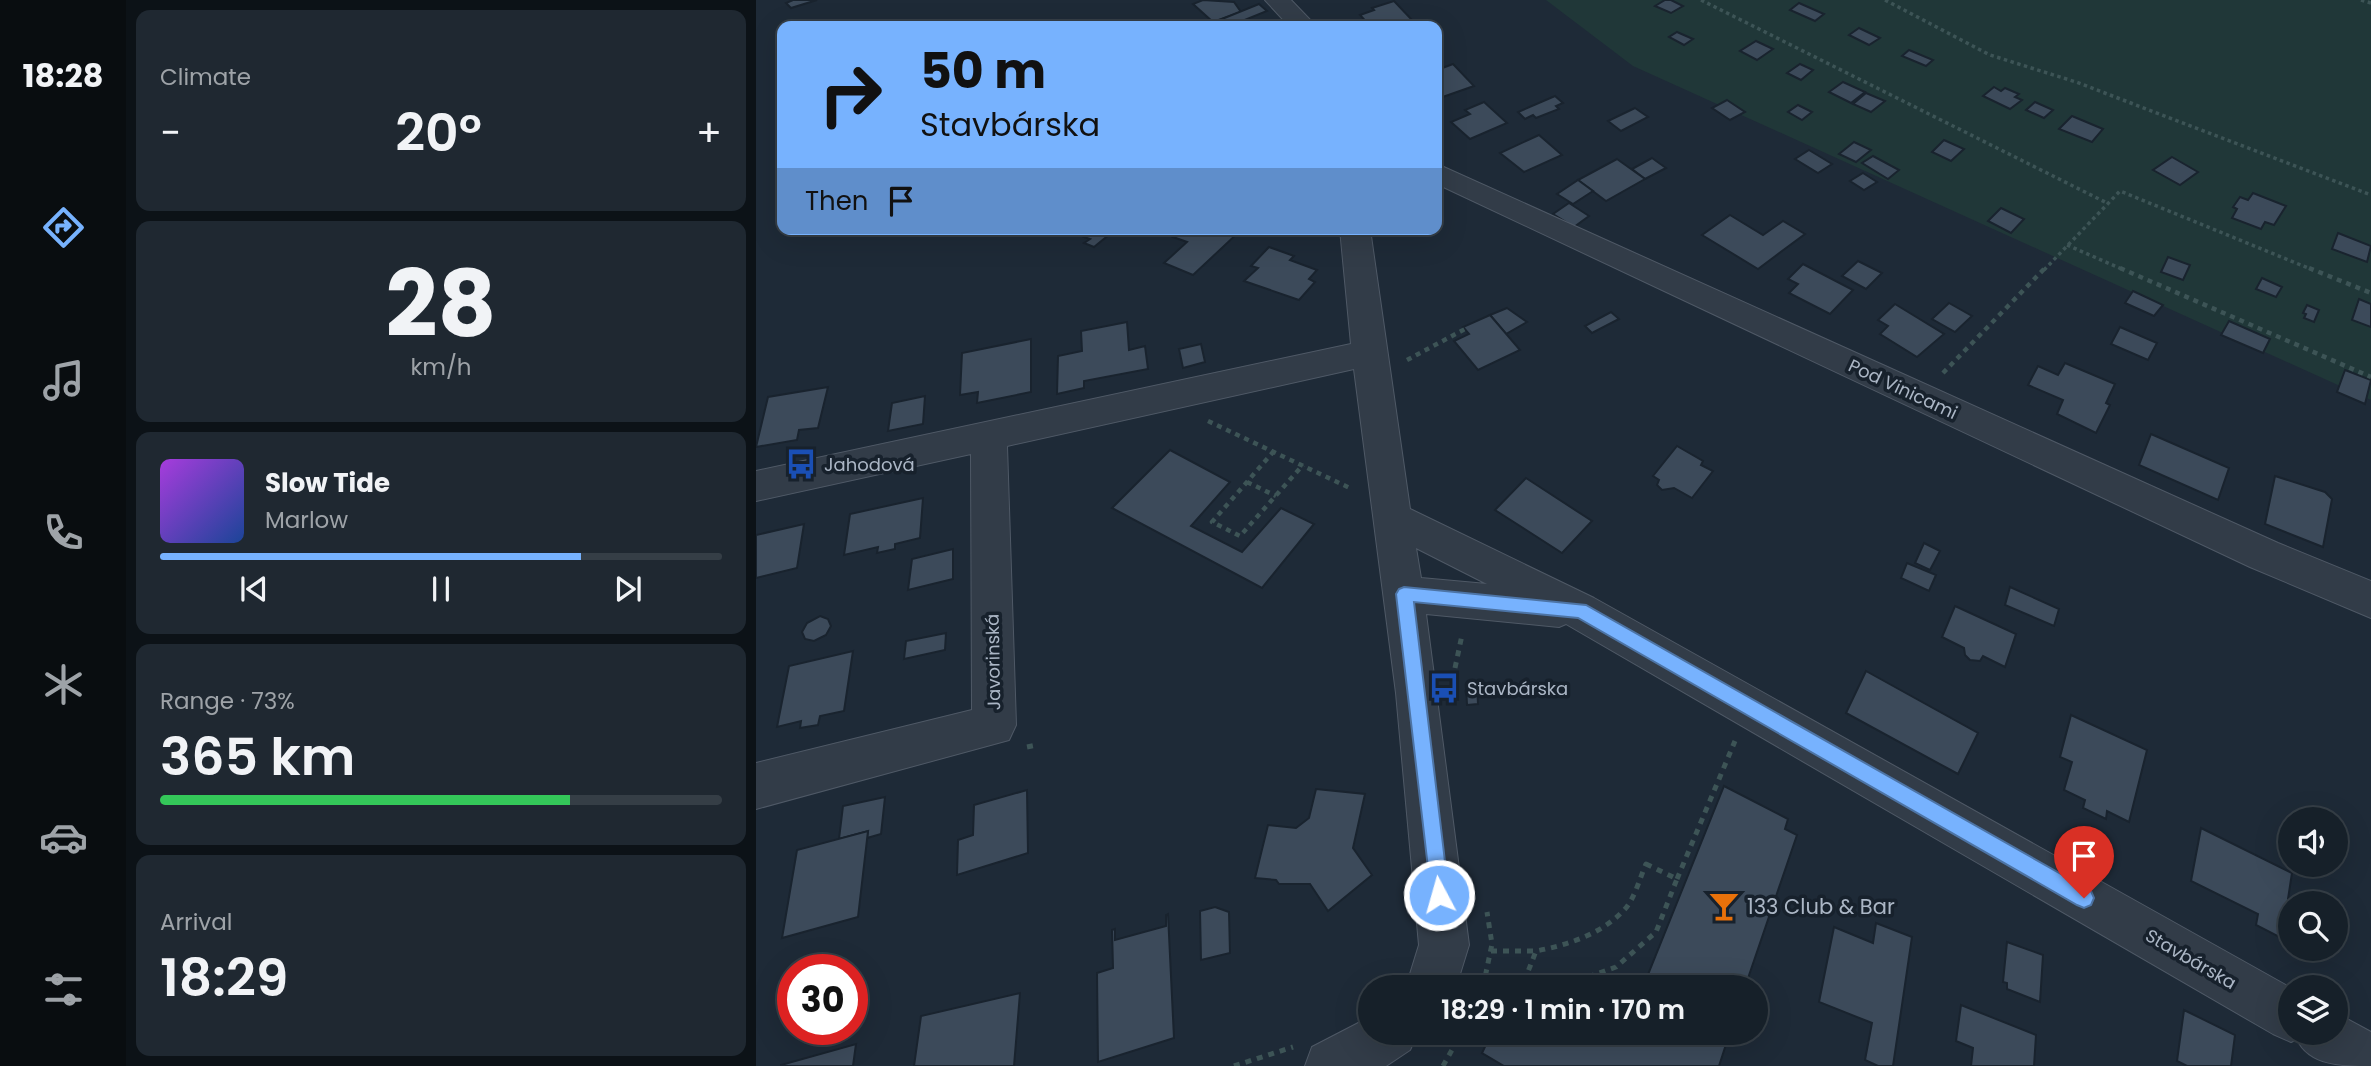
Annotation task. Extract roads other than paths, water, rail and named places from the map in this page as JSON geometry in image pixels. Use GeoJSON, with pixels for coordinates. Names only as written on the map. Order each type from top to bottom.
{"type":"FeatureCollection","features":[{"type":"Feature","properties":{"kind":"street"},"geometry":{"type":"LineString","coordinates":[[1277,0],[1298,21]]}},
{"type":"Feature","properties":{"kind":"street","name":"Pod Vinicami"},"geometry":{"type":"LineString","coordinates":[[1442,175],[2264,555],[2371,600]]}},
{"type":"Feature","properties":{"kind":"street"},"geometry":{"type":"LineString","coordinates":[[1356,235],[1385,358],[1394,515],[1444,945],[1435,975]]}},
{"type":"Feature","properties":{"kind":"street"},"geometry":{"type":"LineString","coordinates":[[756,486],[989,436],[1385,358]]}},
{"type":"Feature","properties":{"kind":"street","name":"Javorinská"},"geometry":{"type":"LineString","coordinates":[[756,786],[994,725],[989,436]]}},
{"type":"Feature","properties":{"kind":"street","name":"Stavbárska"},"geometry":{"type":"LineString","coordinates":[[1394,515],[1580,611],[2278,1009]]}},
{"type":"Feature","properties":{"kind":"street","name":"Stavbárska"},"geometry":{"type":"LineString","coordinates":[[1404,594],[1580,611]]}},
{"type":"Feature","properties":{"kind":"street"},"geometry":{"type":"LineString","coordinates":[[1331,1066],[1373,1045]]}},
{"type":"Feature","properties":{"kind":"street"},"geometry":{"type":"LineString","coordinates":[[2343,1045],[2371,1061]]}},
{"type":"Feature","properties":{"kind":"place","name":"Jahodová"},"geometry":{"type":"Point","coordinates":[801,464]}},
{"type":"Feature","properties":{"kind":"place","name":"Stavbárska"},"geometry":{"type":"Point","coordinates":[1444,688]}},
{"type":"Feature","properties":{"kind":"place","name":"133 Club & Bar"},"geometry":{"type":"Point","coordinates":[1724,906]}}]}
